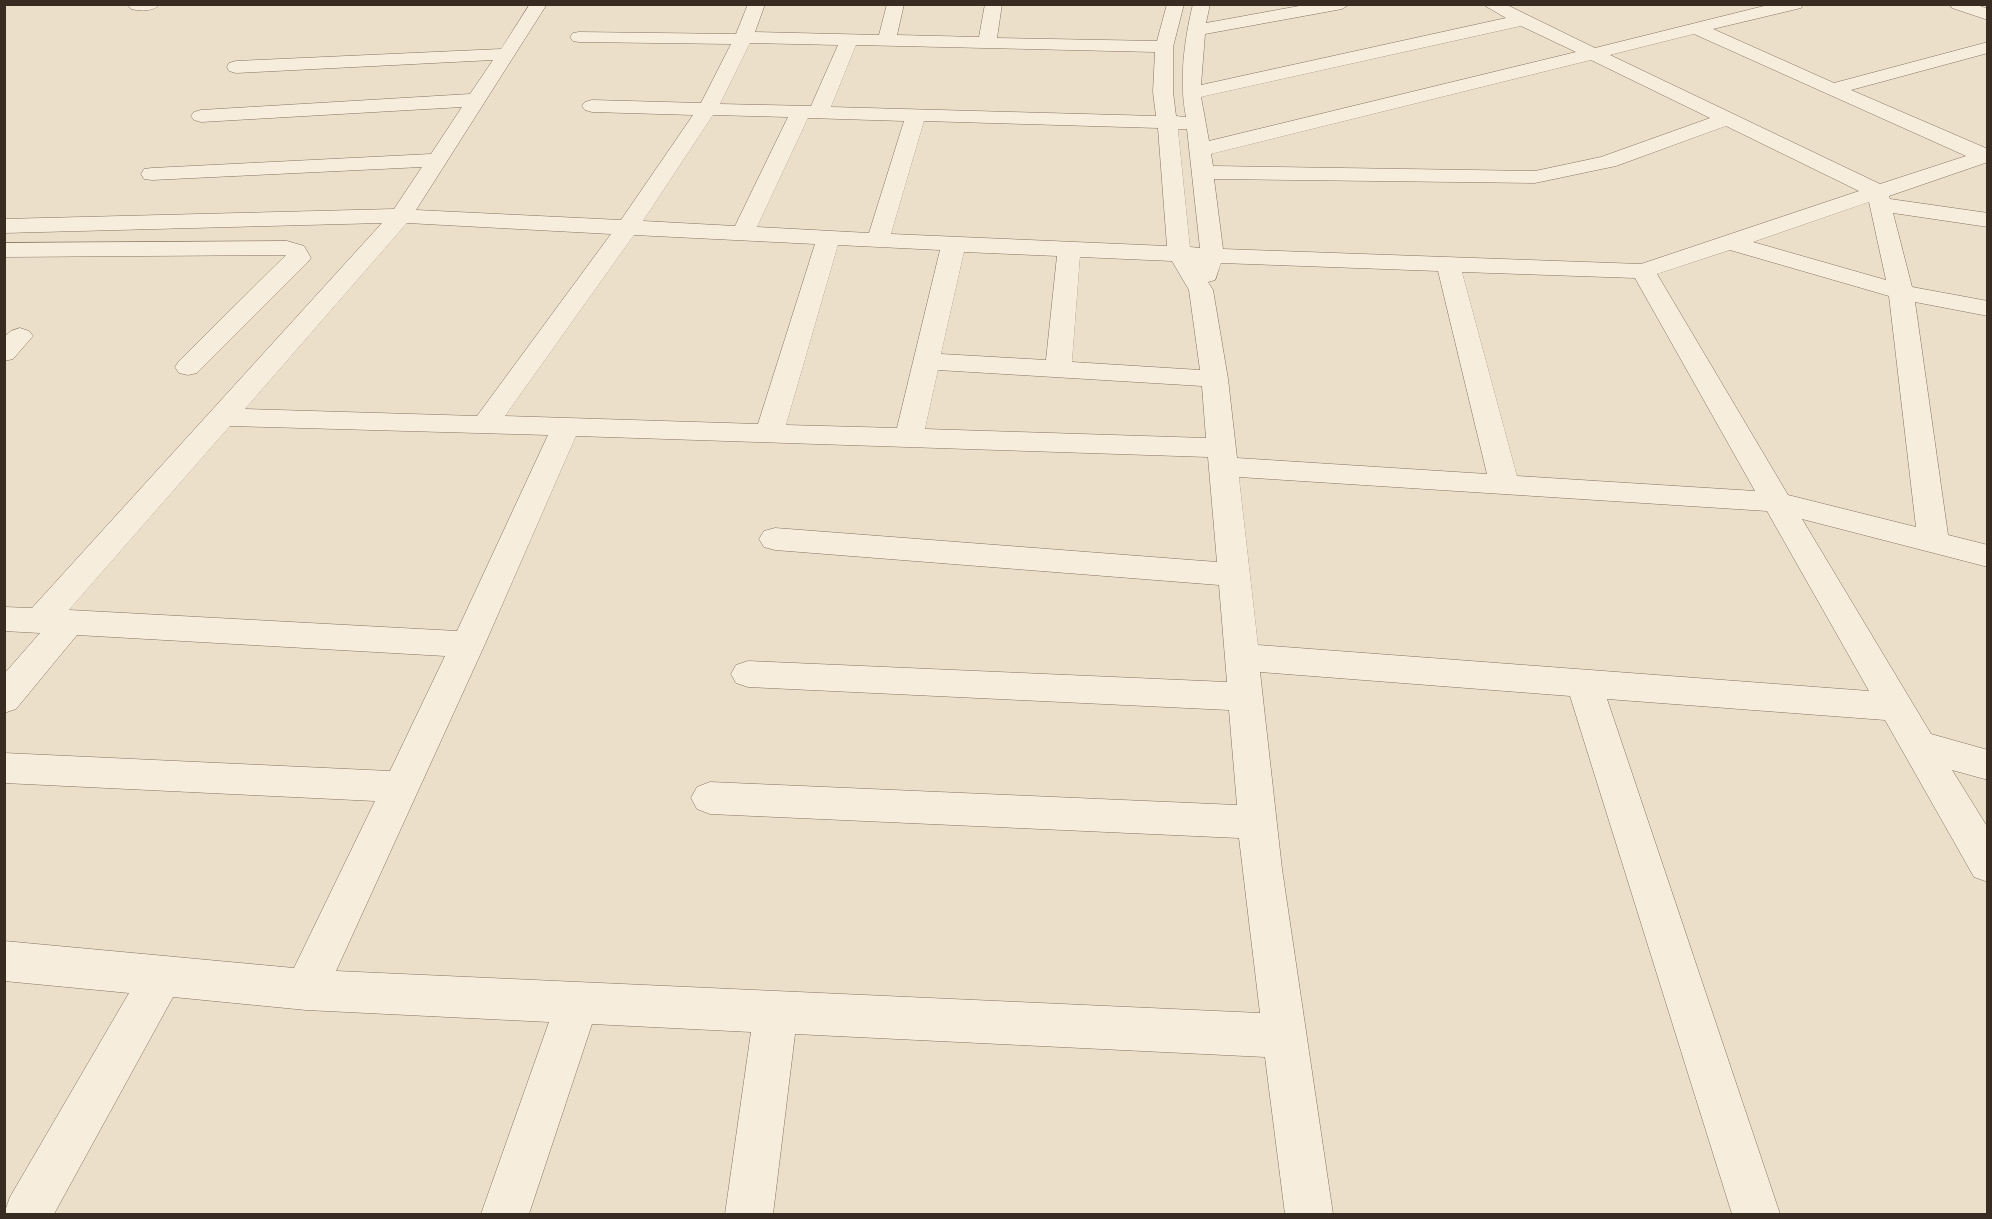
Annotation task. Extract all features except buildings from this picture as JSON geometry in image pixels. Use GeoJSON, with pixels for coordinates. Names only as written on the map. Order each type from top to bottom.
{"type":"FeatureCollection","features":[{"type":"Feature","properties":{"kind":"street"},"geometry":{"type":"LineString","coordinates":[[137,5],[152,4]]}},
{"type":"Feature","properties":{"kind":"street"},"geometry":{"type":"LineString","coordinates":[[4,699],[54,622],[224,417],[400,216],[539,4]]}},
{"type":"Feature","properties":{"kind":"street"},"geometry":{"type":"LineString","coordinates":[[485,424],[627,228],[708,108],[743,38],[757,4]]}},
{"type":"Feature","properties":{"kind":"street"},"geometry":{"type":"LineString","coordinates":[[887,40],[896,4]]}},
{"type":"Feature","properties":{"kind":"street"},"geometry":{"type":"LineString","coordinates":[[987,42],[994,4]]}},
{"type":"Feature","properties":{"kind":"street"},"geometry":{"type":"LineString","coordinates":[[1176,4],[1164,47],[1162,92],[1168,122],[1179,253],[1201,290],[1215,379],[1257,822],[1309,1215]]}},
{"type":"Feature","properties":{"kind":"street"},"geometry":{"type":"LineString","coordinates":[[1201,290],[1212,254],[1197,123],[1191,93],[1196,30],[1202,4]]}},
{"type":"Feature","properties":{"kind":"street"},"geometry":{"type":"LineString","coordinates":[[1196,30],[1342,4]]}},
{"type":"Feature","properties":{"kind":"street"},"geometry":{"type":"LineString","coordinates":[[1490,4],[1728,118],[1879,198],[1988,220]]}},
{"type":"Feature","properties":{"kind":"street"},"geometry":{"type":"LineString","coordinates":[[1200,150],[1795,4]]}},
{"type":"Feature","properties":{"kind":"street"},"geometry":{"type":"LineString","coordinates":[[1958,4],[1988,15]]}},
{"type":"Feature","properties":{"kind":"street"},"geometry":{"type":"LineString","coordinates":[[1704,8],[1730,20]]}},
{"type":"Feature","properties":{"kind":"street"},"geometry":{"type":"LineString","coordinates":[[1191,93],[1523,20]]}},
{"type":"Feature","properties":{"kind":"street"},"geometry":{"type":"LineString","coordinates":[[1695,28],[1985,155]]}},
{"type":"Feature","properties":{"kind":"street"},"geometry":{"type":"LineString","coordinates":[[579,37],[850,39],[1164,47]]}},
{"type":"Feature","properties":{"kind":"street"},"geometry":{"type":"LineString","coordinates":[[743,233],[850,39]]}},
{"type":"Feature","properties":{"kind":"street"},"geometry":{"type":"LineString","coordinates":[[1832,88],[1988,47]]}},
{"type":"Feature","properties":{"kind":"street"},"geometry":{"type":"LineString","coordinates":[[236,67],[507,54]]}},
{"type":"Feature","properties":{"kind":"street"},"geometry":{"type":"LineString","coordinates":[[201,116],[477,100]]}},
{"type":"Feature","properties":{"kind":"street"},"geometry":{"type":"LineString","coordinates":[[592,106],[1197,123]]}},
{"type":"Feature","properties":{"kind":"street"},"geometry":{"type":"LineString","coordinates":[[878,240],[916,114]]}},
{"type":"Feature","properties":{"kind":"street"},"geometry":{"type":"LineString","coordinates":[[1203,172],[1535,177],[1569,174],[1728,118]]}},
{"type":"Feature","properties":{"kind":"street"},"geometry":{"type":"LineString","coordinates":[[4,226],[400,216],[1069,250],[1643,271],[1729,242],[1879,198],[1985,155]]}},
{"type":"Feature","properties":{"kind":"street"},"geometry":{"type":"LineString","coordinates":[[152,174],[437,160]]}},
{"type":"Feature","properties":{"kind":"street"},"geometry":{"type":"LineString","coordinates":[[1879,198],[1901,292],[1933,542]]}},
{"type":"Feature","properties":{"kind":"street"},"geometry":{"type":"LineString","coordinates":[[770,432],[829,237]]}},
{"type":"Feature","properties":{"kind":"street"},"geometry":{"type":"LineString","coordinates":[[1729,242],[1901,292],[1988,309]]}},
{"type":"Feature","properties":{"kind":"street"},"geometry":{"type":"LineString","coordinates":[[909,437],[954,243]]}},
{"type":"Feature","properties":{"kind":"street"},"geometry":{"type":"LineString","coordinates":[[4,250],[287,248],[296,251],[299,258],[188,367]]}},
{"type":"Feature","properties":{"kind":"street"},"geometry":{"type":"LineString","coordinates":[[1058,369],[1069,250]]}},
{"type":"Feature","properties":{"kind":"street"},"geometry":{"type":"LineString","coordinates":[[1448,264],[1505,485]]}},
{"type":"Feature","properties":{"kind":"street"},"geometry":{"type":"LineString","coordinates":[[1643,271],[1988,866]]}},
{"type":"Feature","properties":{"kind":"street"},"geometry":{"type":"LineString","coordinates":[[927,361],[1215,379]]}},
{"type":"Feature","properties":{"kind":"street"},"geometry":{"type":"LineString","coordinates":[[224,417],[909,437],[1223,458],[1505,485],[1777,502],[1988,556]]}},
{"type":"Feature","properties":{"kind":"street"},"geometry":{"type":"LineString","coordinates":[[306,990],[468,644],[566,427]]}},
{"type":"Feature","properties":{"kind":"street"},"geometry":{"type":"LineString","coordinates":[[775,539],[1234,575]]}},
{"type":"Feature","properties":{"kind":"street"},"geometry":{"type":"LineString","coordinates":[[4,619],[468,644]]}},
{"type":"Feature","properties":{"kind":"street"},"geometry":{"type":"LineString","coordinates":[[1241,657],[1895,707]]}},
{"type":"Feature","properties":{"kind":"street"},"geometry":{"type":"LineString","coordinates":[[748,674],[1245,697]]}},
{"type":"Feature","properties":{"kind":"street"},"geometry":{"type":"LineString","coordinates":[[1584,683],[1756,1215]]}},
{"type":"Feature","properties":{"kind":"street"},"geometry":{"type":"LineString","coordinates":[[1918,745],[1988,765]]}},
{"type":"Feature","properties":{"kind":"street"},"geometry":{"type":"LineString","coordinates":[[4,768],[400,787]]}},
{"type":"Feature","properties":{"kind":"street"},"geometry":{"type":"LineString","coordinates":[[710,798],[1257,822]]}},
{"type":"Feature","properties":{"kind":"street"},"geometry":{"type":"LineString","coordinates":[[4,961],[306,990],[1284,1036]]}},
{"type":"Feature","properties":{"kind":"street"},"geometry":{"type":"LineString","coordinates":[[22,1203],[162,976]]}},
{"type":"Feature","properties":{"kind":"street"},"geometry":{"type":"LineString","coordinates":[[505,1215],[577,1003]]}},
{"type":"Feature","properties":{"kind":"street"},"geometry":{"type":"LineString","coordinates":[[748,1215],[776,1013]]}}]}
